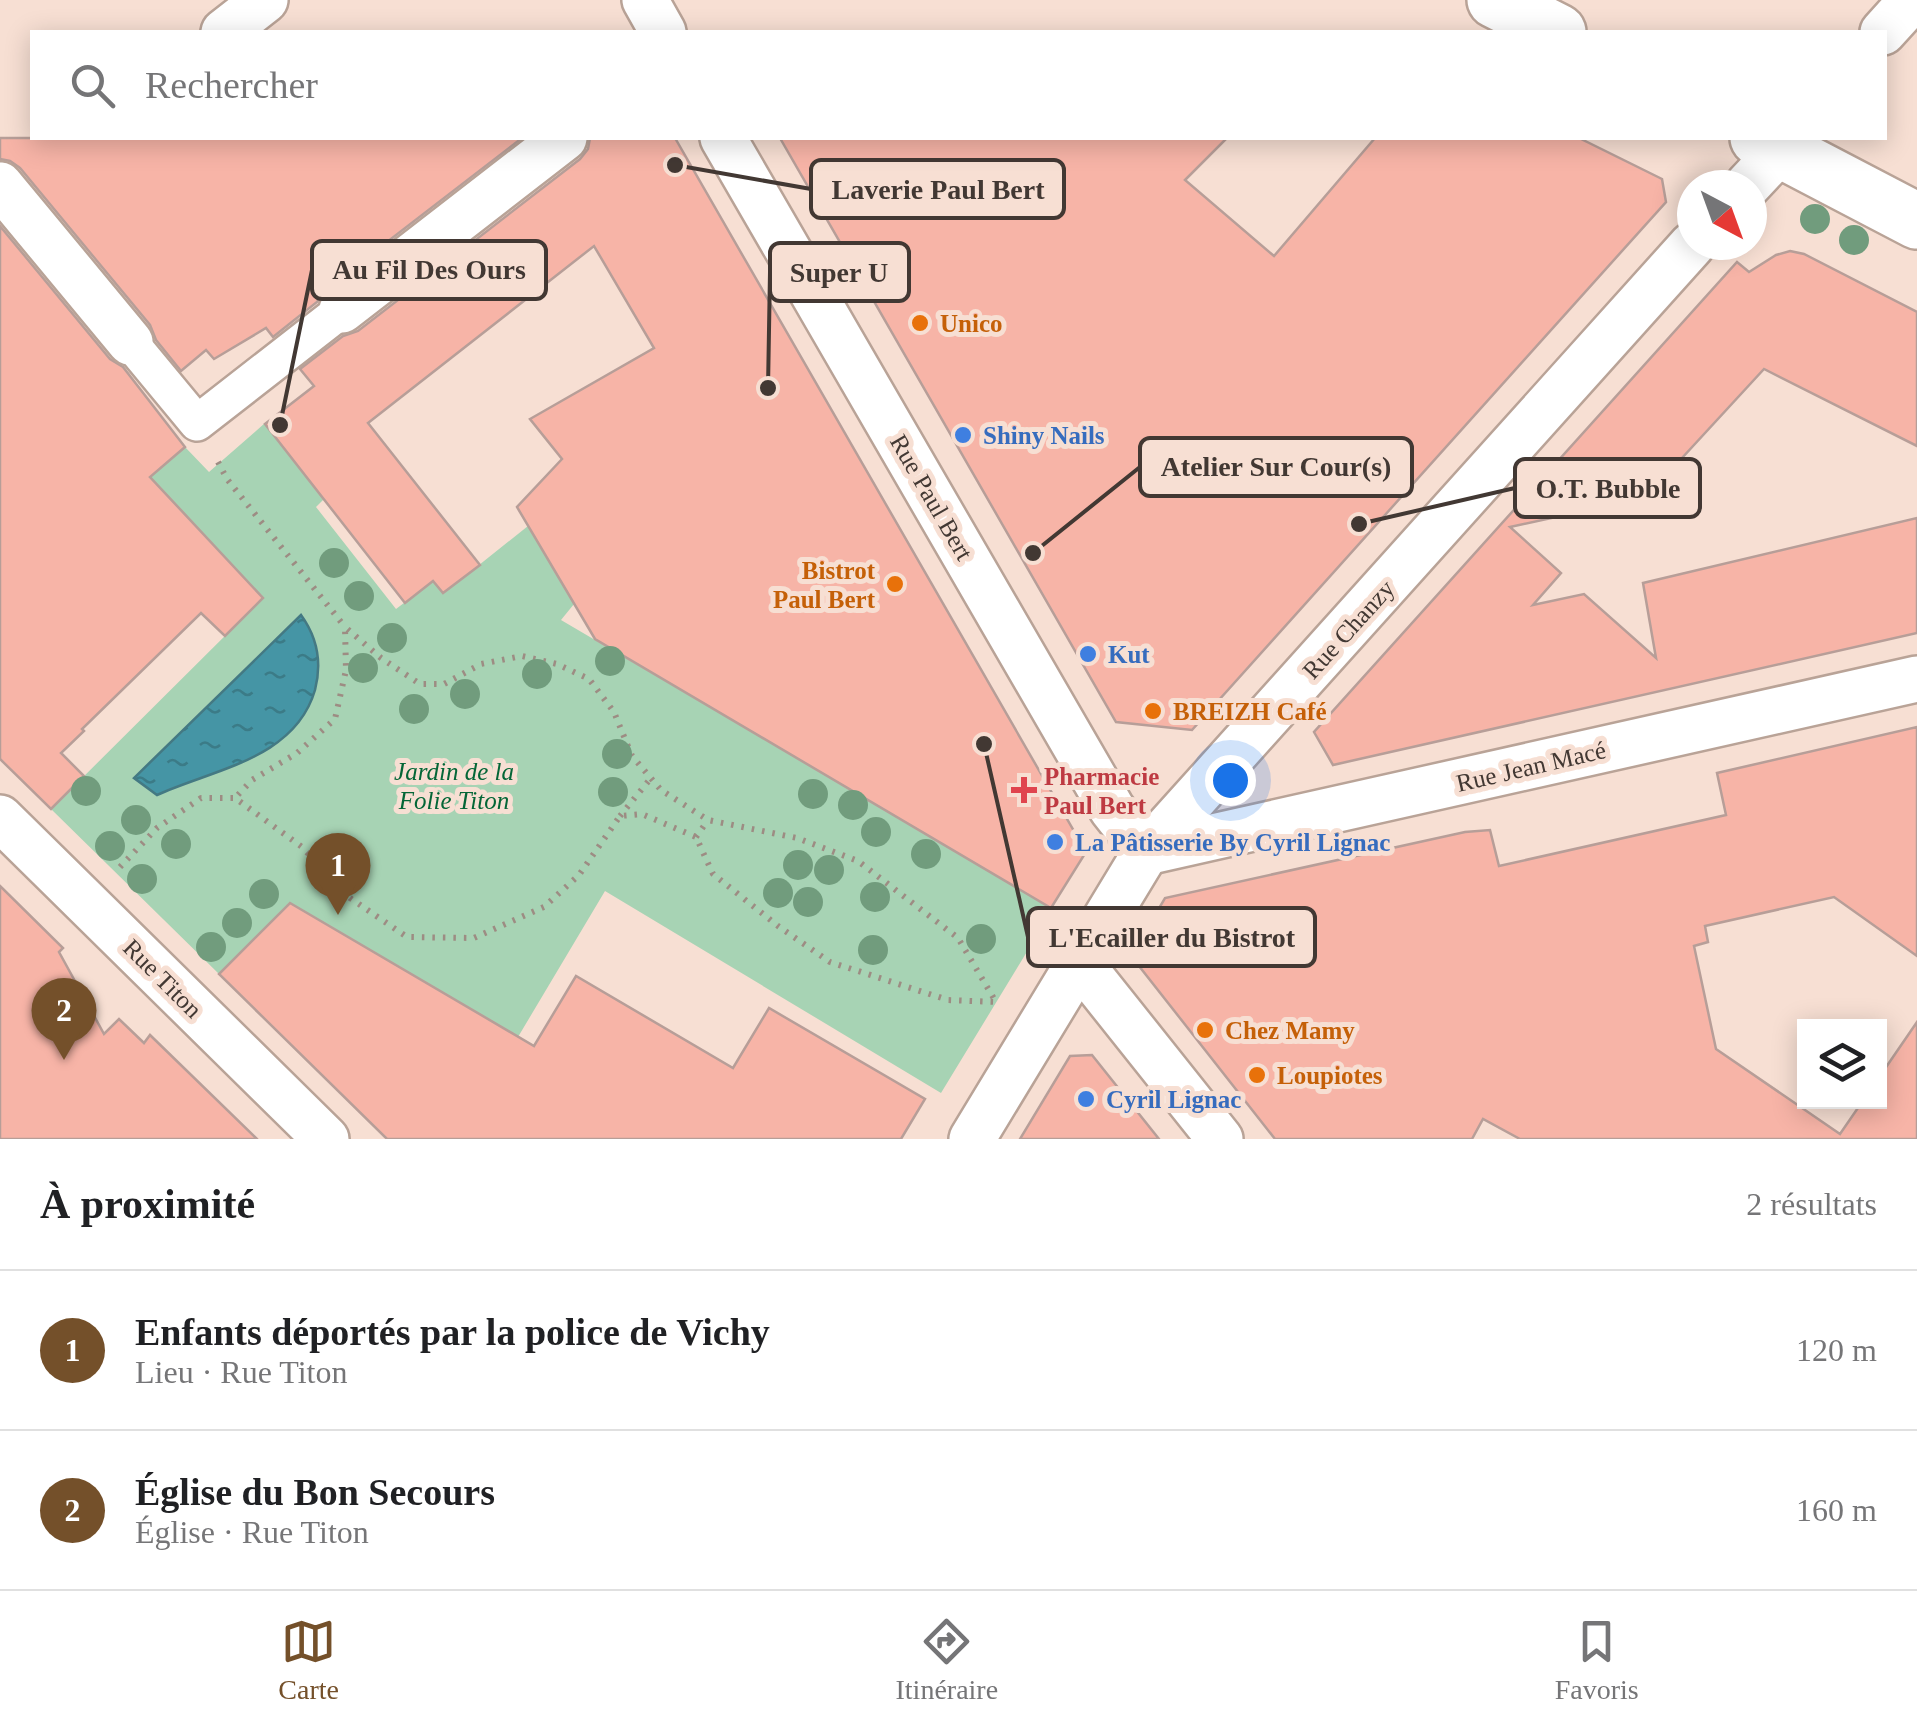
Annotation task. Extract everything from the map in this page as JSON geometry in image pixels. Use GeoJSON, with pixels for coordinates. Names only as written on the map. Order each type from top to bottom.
{"type":"FeatureCollection","features":[{"type":"Feature","properties":{"kind":"street"},"geometry":{"type":"LineString","coordinates":[[227,30],[265,0]]}},
{"type":"Feature","properties":{"kind":"street"},"geometry":{"type":"LineString","coordinates":[[645,0],[662,30]]}},
{"type":"Feature","properties":{"kind":"street"},"geometry":{"type":"LineString","coordinates":[[1495,0],[1554,30]]}},
{"type":"Feature","properties":{"kind":"street"},"geometry":{"type":"LineString","coordinates":[[1885,30],[1912,0]]}},
{"type":"Feature","properties":{"kind":"street"},"geometry":{"type":"LineString","coordinates":[[0,185],[196,423],[561,140]]}},
{"type":"Feature","properties":{"kind":"street","name":"Rue Paul Bert"},"geometry":{"type":"LineString","coordinates":[[725,140],[1112,809],[1146,852]]}},
{"type":"Feature","properties":{"kind":"street"},"geometry":{"type":"LineString","coordinates":[[1770,153],[1917,221]]}},
{"type":"Feature","properties":{"kind":"street","name":"Rue Chanzy"},"geometry":{"type":"LineString","coordinates":[[972,1139],[1146,852],[1679,260]]}},
{"type":"Feature","properties":{"kind":"street","name":"Rue Jean Macé"},"geometry":{"type":"LineString","coordinates":[[1146,852],[1917,679]]}},
{"type":"Feature","properties":{"kind":"street","name":"Rue Titon"},"geometry":{"type":"LineString","coordinates":[[0,818],[326,1139]]}},
{"type":"Feature","properties":{"kind":"street"},"geometry":{"type":"LineString","coordinates":[[1079,962],[1220,1139]]}},
{"type":"Feature","properties":{"kind":"path"},"geometry":{"type":"LineString","coordinates":[[220,466],[344,627],[381,658],[420,684],[444,684],[481,664],[522,656],[557,664],[589,679],[614,712],[632,756],[661,790],[708,820],[796,838],[858,861],[958,938],[996,1002],[948,1000],[830,962],[713,874],[696,837],[642,814],[620,816]]}},
{"type":"Feature","properties":{"kind":"path"},"geometry":{"type":"LineString","coordinates":[[235,798],[252,780],[297,754],[334,720],[346,670],[344,627]]}},
{"type":"Feature","properties":{"kind":"path"},"geometry":{"type":"LineString","coordinates":[[115,872],[157,828],[201,798],[235,798],[302,847],[350,898],[407,937],[474,938],[544,907],[578,875],[651,778]]}},
{"type":"Feature","properties":{"kind":"path"},"geometry":{"type":"LineString","coordinates":[[696,837],[708,820]]}},
{"type":"Feature","properties":{"kind":"green space","name":"Jardin de la Folie Titon"},"geometry":{"type":"Polygon","coordinates":[[[265,423],[324,499],[316,507],[396,609],[433,581],[444,593],[528,526],[574,604],[561,620],[1053,909],[941,1093],[605,891],[518,1037],[290,903],[219,974],[51,809],[263,598],[150,477],[185,447],[209,472],[265,423]]]}},
{"type":"Feature","properties":{"kind":"water"},"geometry":{"type":"Polygon","coordinates":[[[301,615],[314,641],[318,670],[305,713],[290,732],[250,759],[157,795],[134,778],[301,615]]]}},
{"type":"Feature","properties":{"kind":"building"},"geometry":{"type":"Polygon","coordinates":[[[0,138],[519,140],[326,289],[317,302],[273,337],[266,328],[214,359],[206,350],[181,371],[156,340],[150,325],[20,168],[0,159],[0,138]]]}},
{"type":"Feature","properties":{"kind":"building"},"geometry":{"type":"Polygon","coordinates":[[[590,140],[676,140],[1086,852],[1051,908],[595,639],[517,507],[562,459],[530,419],[654,348],[594,246],[368,423],[480,565],[443,593],[433,581],[405,603],[265,424],[314,386],[300,369],[343,336],[358,331],[588,149],[590,140]]]}},
{"type":"Feature","properties":{"kind":"building"},"geometry":{"type":"Polygon","coordinates":[[[781,140],[1225,140],[1185,180],[1274,256],[1373,140],[1583,140],[1662,179],[1666,202],[1192,730],[1116,722],[781,140]]]}},
{"type":"Feature","properties":{"kind":"building"},"geometry":{"type":"Polygon","coordinates":[[[0,226],[110,359],[123,367],[185,447],[150,477],[263,598],[225,636],[201,613],[82,729],[61,753],[84,776],[51,809],[0,759],[0,226]]]}},
{"type":"Feature","properties":{"kind":"building"},"geometry":{"type":"Polygon","coordinates":[[[1790,251],[1804,254],[1917,312],[1917,446],[1764,369],[1658,484],[1649,476],[1625,502],[1510,527],[1561,573],[1533,605],[1584,594],[1656,658],[1643,583],[1917,518],[1917,633],[1333,765],[1314,732],[1737,262],[1749,272],[1790,251]]]}},
{"type":"Feature","properties":{"kind":"building"},"geometry":{"type":"Polygon","coordinates":[[[1917,727],[1917,956],[1834,897],[1705,926],[1708,942],[1694,946],[1716,1049],[1797,1105],[1797,1109],[1804,1109],[1840,1134],[1857,1109],[1887,1109],[1887,1066],[1917,1022],[1917,1139],[1520,1139],[1483,1119],[1472,1139],[1275,1139],[1139,966],[1138,944],[1165,898],[1465,832],[1490,830],[1499,866],[1726,815],[1717,773],[1917,727]]]}},
{"type":"Feature","properties":{"kind":"building"},"geometry":{"type":"Polygon","coordinates":[[[0,886],[63,948],[59,952],[104,1034],[119,1019],[144,1043],[150,1035],[257,1139],[0,1139],[0,886]]]}},
{"type":"Feature","properties":{"kind":"building"},"geometry":{"type":"Polygon","coordinates":[[[290,903],[534,1046],[576,976],[733,1068],[769,1008],[925,1099],[901,1139],[387,1139],[219,974],[290,903]]]}},
{"type":"Feature","properties":{"kind":"building"},"geometry":{"type":"Polygon","coordinates":[[[1092,1055],[1159,1139],[1020,1139],[1070,1056],[1092,1055]]]}},
{"type":"Feature","properties":{"kind":"place","name":"Laverie Paul Bert"},"geometry":{"type":"Point","coordinates":[675,165]}},
{"type":"Feature","properties":{"kind":"place","name":"Unico"},"geometry":{"type":"Point","coordinates":[920,323]}},
{"type":"Feature","properties":{"kind":"place","name":"Super U"},"geometry":{"type":"Point","coordinates":[768,388]}},
{"type":"Feature","properties":{"kind":"place","name":"Au Fil Des Ours"},"geometry":{"type":"Point","coordinates":[280,425]}},
{"type":"Feature","properties":{"kind":"place","name":"Shiny Nails"},"geometry":{"type":"Point","coordinates":[963,435]}},
{"type":"Feature","properties":{"kind":"place","name":"O.T. Bubble"},"geometry":{"type":"Point","coordinates":[1359,524]}},
{"type":"Feature","properties":{"kind":"place","name":"Atelier Sur Cour(s)"},"geometry":{"type":"Point","coordinates":[1033,553]}},
{"type":"Feature","properties":{"kind":"place","name":"Bistrot Paul Bert"},"geometry":{"type":"Point","coordinates":[895,584]}},
{"type":"Feature","properties":{"kind":"place","name":"Kut"},"geometry":{"type":"Point","coordinates":[1088,654]}},
{"type":"Feature","properties":{"kind":"place","name":"BREIZH Café"},"geometry":{"type":"Point","coordinates":[1153,711]}},
{"type":"Feature","properties":{"kind":"place","name":"L'Ecailler du Bistrot"},"geometry":{"type":"Point","coordinates":[984,744]}},
{"type":"Feature","properties":{"kind":"place","name":"Pharmacie Paul Bert"},"geometry":{"type":"Point","coordinates":[1024,790]}},
{"type":"Feature","properties":{"kind":"place","name":"La Pâtisserie By Cyril Lignac"},"geometry":{"type":"Point","coordinates":[1055,842]}},
{"type":"Feature","properties":{"kind":"place","name":"Enfants déportés par la police de Vichy"},"geometry":{"type":"Point","coordinates":[338,915]}},
{"type":"Feature","properties":{"kind":"place","name":"Chez Mamy"},"geometry":{"type":"Point","coordinates":[1205,1030]}},
{"type":"Feature","properties":{"kind":"place","name":"Église du Bon Secours"},"geometry":{"type":"Point","coordinates":[64,1060]}},
{"type":"Feature","properties":{"kind":"place","name":"Loupiotes"},"geometry":{"type":"Point","coordinates":[1257,1075]}},
{"type":"Feature","properties":{"kind":"place","name":"Cyril Lignac"},"geometry":{"type":"Point","coordinates":[1086,1099]}}]}
